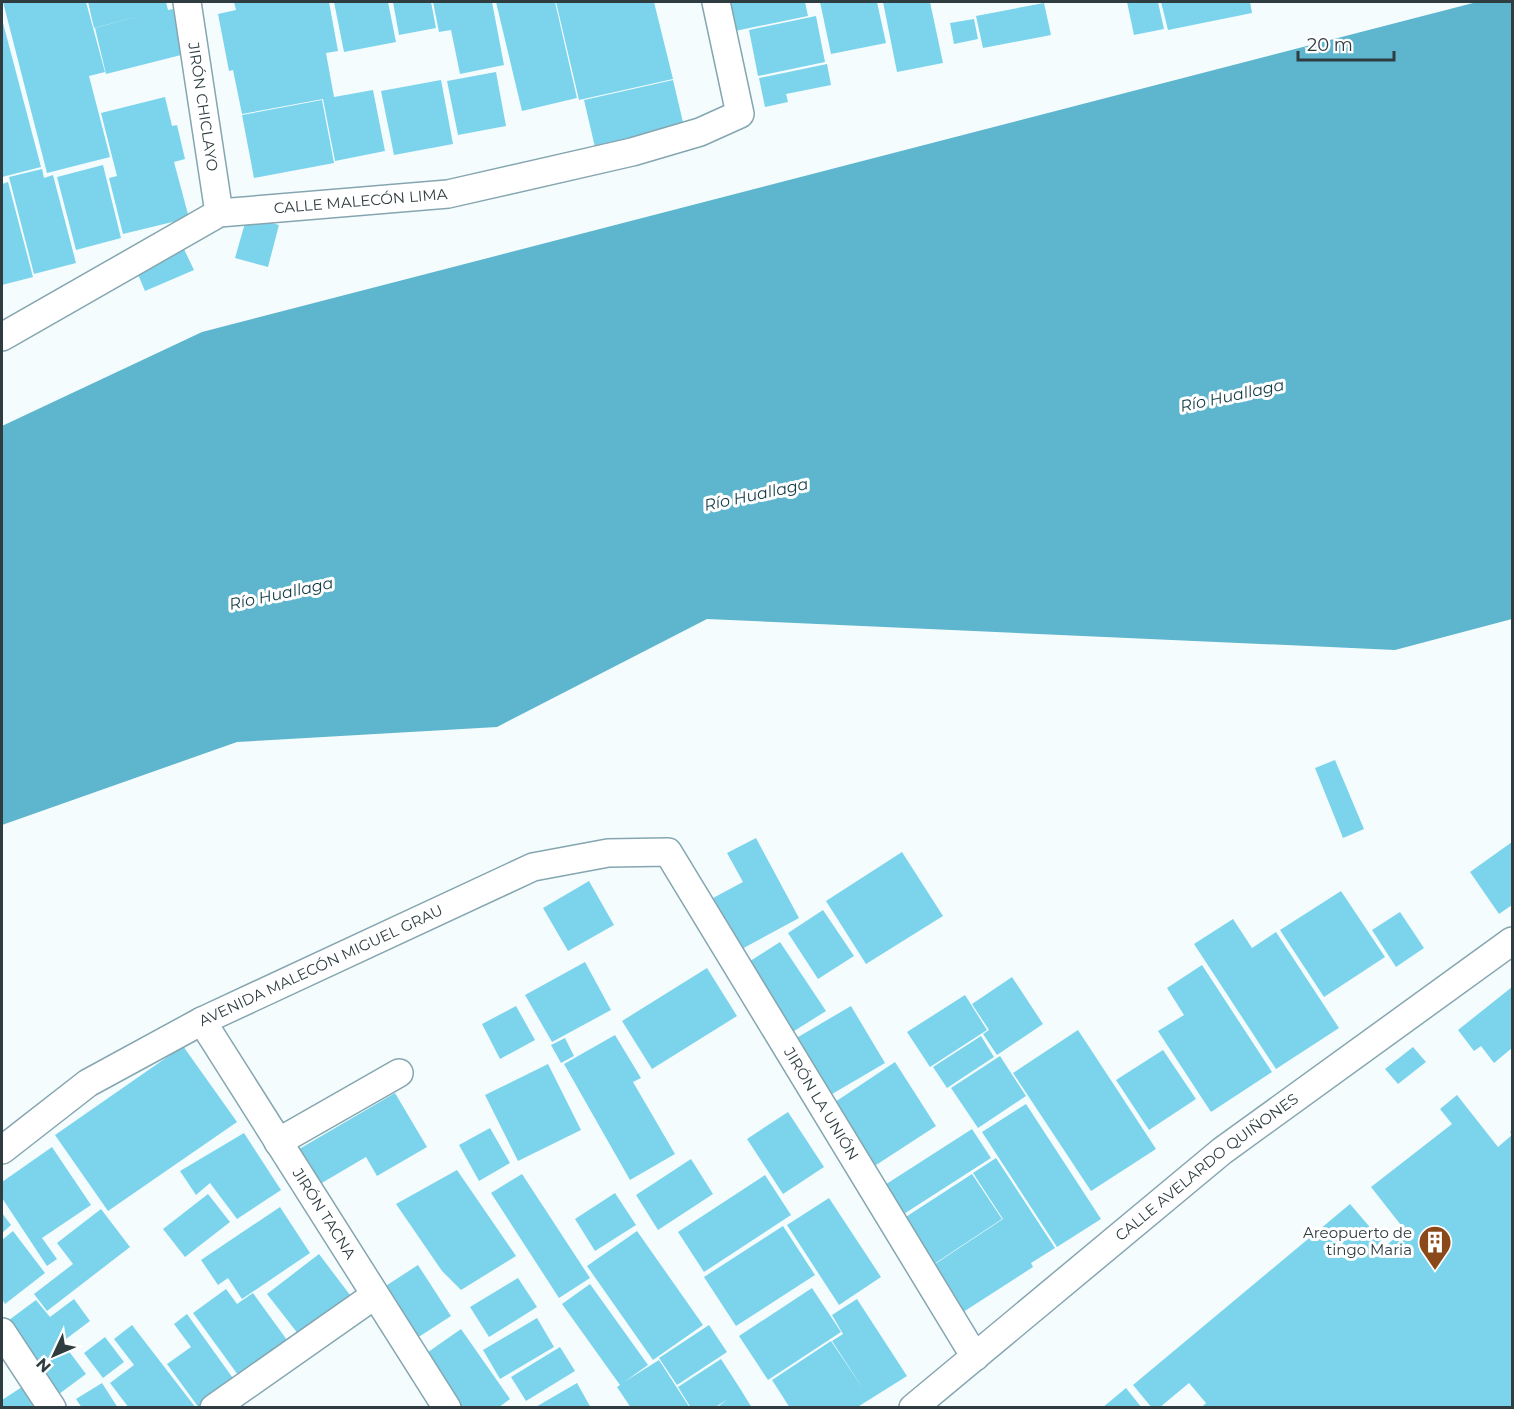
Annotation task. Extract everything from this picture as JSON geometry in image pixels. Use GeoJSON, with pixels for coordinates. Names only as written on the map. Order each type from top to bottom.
{"type":"FeatureCollection","features":[{"type":"Feature","properties":{"kind":"street","name":"JIRÓN CHICLAYO"},"geometry":{"type":"LineString","coordinates":[[187,2],[219,213]]}},
{"type":"Feature","properties":{"kind":"street","name":"CALLE MALECÓN LIMA"},"geometry":{"type":"LineString","coordinates":[[2,337],[219,213],[448,194],[632,152],[700,132],[740,114],[716,2]]}},
{"type":"Feature","properties":{"kind":"street","name":"AVENIDA MALECÓN MIGUEL GRAU"},"geometry":{"type":"LineString","coordinates":[[2,1150],[88,1083],[202,1021],[533,867],[608,853],[668,852]]}},
{"type":"Feature","properties":{"kind":"street","name":"JIRÓN LA UNIÓN"},"geometry":{"type":"LineString","coordinates":[[668,852],[975,1357]]}},
{"type":"Feature","properties":{"kind":"street","name":"CALLE AVELARDO QUIÑONES"},"geometry":{"type":"LineString","coordinates":[[913,1407],[1222,1151],[1512,941]]}},
{"type":"Feature","properties":{"kind":"street","name":"JIRÓN TACNA"},"geometry":{"type":"LineString","coordinates":[[202,1021],[447,1407]]}},
{"type":"Feature","properties":{"kind":"street"},"geometry":{"type":"LineString","coordinates":[[278,1142],[399,1073]]}},
{"type":"Feature","properties":{"kind":"street"},"geometry":{"type":"LineString","coordinates":[[214,1407],[375,1295]]}},
{"type":"Feature","properties":{"kind":"street"},"geometry":{"type":"LineString","coordinates":[[2,1332],[52,1407]]}},
{"type":"Feature","properties":{"kind":"water","name":"Río Huallaga"},"geometry":{"type":"Polygon","coordinates":[[[1477,2],[1512,2],[1512,619],[1395,650],[707,619],[497,727],[237,742],[2,825],[2,426],[202,332],[1477,2]]]}},
{"type":"Feature","properties":{"kind":"building"},"geometry":{"type":"Polygon","coordinates":[[[3,2],[86,2],[105,72],[89,76],[110,157],[47,173],[3,2]]]}},
{"type":"Feature","properties":{"kind":"building"},"geometry":{"type":"Polygon","coordinates":[[[88,2],[166,2],[168,10],[173,9],[185,54],[106,74],[95,28],[147,14],[94,28],[88,2]]]}},
{"type":"Feature","properties":{"kind":"building"},"geometry":{"type":"Polygon","coordinates":[[[234,2],[329,2],[338,51],[326,53],[334,97],[373,90],[385,151],[335,161],[323,99],[242,114],[233,70],[229,71],[218,14],[236,10],[234,2]]]}},
{"type":"Feature","properties":{"kind":"building"},"geometry":{"type":"Polygon","coordinates":[[[334,2],[388,2],[396,42],[344,52],[334,2]]]}},
{"type":"Feature","properties":{"kind":"building"},"geometry":{"type":"Polygon","coordinates":[[[393,2],[431,2],[436,28],[399,35],[393,2]]]}},
{"type":"Feature","properties":{"kind":"building"},"geometry":{"type":"Polygon","coordinates":[[[433,2],[492,2],[504,65],[460,74],[451,30],[439,32],[433,2]]]}},
{"type":"Feature","properties":{"kind":"building"},"geometry":{"type":"Polygon","coordinates":[[[496,2],[555,2],[577,98],[522,111],[496,2]]]}},
{"type":"Feature","properties":{"kind":"building"},"geometry":{"type":"Polygon","coordinates":[[[556,2],[654,2],[673,79],[579,100],[556,2]]]}},
{"type":"Feature","properties":{"kind":"building"},"geometry":{"type":"Polygon","coordinates":[[[729,2],[805,2],[808,16],[735,31],[729,2]]]}},
{"type":"Feature","properties":{"kind":"building"},"geometry":{"type":"Polygon","coordinates":[[[820,2],[877,2],[886,43],[831,54],[820,2]]]}},
{"type":"Feature","properties":{"kind":"building"},"geometry":{"type":"Polygon","coordinates":[[[883,2],[930,2],[943,63],[897,72],[883,2]]]}},
{"type":"Feature","properties":{"kind":"building"},"geometry":{"type":"Polygon","coordinates":[[[1127,2],[1158,2],[1164,29],[1134,35],[1127,2]]]}},
{"type":"Feature","properties":{"kind":"building"},"geometry":{"type":"Polygon","coordinates":[[[1161,2],[1250,2],[1252,13],[1168,30],[1161,2]]]}},
{"type":"Feature","properties":{"kind":"building"},"geometry":{"type":"Polygon","coordinates":[[[1044,3],[1051,35],[983,48],[976,16],[1044,3]]]}},
{"type":"Feature","properties":{"kind":"building"},"geometry":{"type":"Polygon","coordinates":[[[816,16],[825,62],[758,76],[749,30],[816,16]]]}},
{"type":"Feature","properties":{"kind":"building"},"geometry":{"type":"Polygon","coordinates":[[[2,19],[41,167],[2,177],[2,19]]]}},
{"type":"Feature","properties":{"kind":"building"},"geometry":{"type":"Polygon","coordinates":[[[974,19],[978,39],[954,44],[950,23],[974,19]]]}},
{"type":"Feature","properties":{"kind":"building"},"geometry":{"type":"Polygon","coordinates":[[[827,64],[831,85],[786,94],[788,102],[765,107],[759,78],[827,64]]]}},
{"type":"Feature","properties":{"kind":"building"},"geometry":{"type":"Polygon","coordinates":[[[496,72],[506,126],[458,135],[447,81],[496,72]]]}},
{"type":"Feature","properties":{"kind":"building"},"geometry":{"type":"Polygon","coordinates":[[[441,80],[453,144],[394,155],[381,91],[441,80]]]}},
{"type":"Feature","properties":{"kind":"building"},"geometry":{"type":"Polygon","coordinates":[[[673,80],[686,135],[597,156],[584,100],[673,80]]]}},
{"type":"Feature","properties":{"kind":"building"},"geometry":{"type":"Polygon","coordinates":[[[165,97],[172,126],[177,125],[185,159],[174,162],[189,218],[123,234],[109,178],[117,176],[101,113],[165,97]]]}},
{"type":"Feature","properties":{"kind":"building"},"geometry":{"type":"Polygon","coordinates":[[[322,100],[334,163],[254,178],[242,115],[322,100]]]}},
{"type":"Feature","properties":{"kind":"building"},"geometry":{"type":"Polygon","coordinates":[[[103,165],[121,238],[76,250],[57,177],[103,165]]]}},
{"type":"Feature","properties":{"kind":"building"},"geometry":{"type":"Polygon","coordinates":[[[42,169],[44,178],[53,175],[76,263],[34,274],[9,177],[42,169]]]}},
{"type":"Feature","properties":{"kind":"building"},"geometry":{"type":"Polygon","coordinates":[[[8,182],[33,277],[2,285],[2,184],[8,182]]]}},
{"type":"Feature","properties":{"kind":"building"},"geometry":{"type":"Polygon","coordinates":[[[247,216],[279,225],[268,267],[235,258],[247,216]]]}},
{"type":"Feature","properties":{"kind":"building"},"geometry":{"type":"Polygon","coordinates":[[[182,245],[194,270],[145,291],[134,265],[182,245]]]}},
{"type":"Feature","properties":{"kind":"building"},"geometry":{"type":"Polygon","coordinates":[[[1335,760],[1364,829],[1343,838],[1315,768],[1335,760]]]}},
{"type":"Feature","properties":{"kind":"building"},"geometry":{"type":"Polygon","coordinates":[[[756,838],[799,918],[740,950],[713,898],[743,882],[727,853],[756,838]]]}},
{"type":"Feature","properties":{"kind":"building"},"geometry":{"type":"Polygon","coordinates":[[[1512,842],[1512,905],[1499,914],[1470,872],[1512,842]]]}},
{"type":"Feature","properties":{"kind":"building"},"geometry":{"type":"Polygon","coordinates":[[[902,852],[943,916],[866,964],[826,901],[902,852]]]}},
{"type":"Feature","properties":{"kind":"building"},"geometry":{"type":"Polygon","coordinates":[[[589,881],[614,925],[568,951],[543,908],[589,881]]]}},
{"type":"Feature","properties":{"kind":"building"},"geometry":{"type":"Polygon","coordinates":[[[1341,891],[1385,957],[1324,997],[1280,930],[1341,891]]]}},
{"type":"Feature","properties":{"kind":"building"},"geometry":{"type":"Polygon","coordinates":[[[823,910],[854,956],[818,979],[788,933],[823,910]]]}},
{"type":"Feature","properties":{"kind":"building"},"geometry":{"type":"Polygon","coordinates":[[[1400,912],[1424,948],[1396,967],[1372,930],[1400,912]]]}},
{"type":"Feature","properties":{"kind":"building"},"geometry":{"type":"Polygon","coordinates":[[[1233,919],[1252,948],[1276,932],[1339,1028],[1276,1069],[1194,944],[1233,919]]]}},
{"type":"Feature","properties":{"kind":"building"},"geometry":{"type":"Polygon","coordinates":[[[780,942],[826,1011],[791,1033],[747,963],[780,942]]]}},
{"type":"Feature","properties":{"kind":"building"},"geometry":{"type":"Polygon","coordinates":[[[585,962],[611,1010],[552,1042],[525,995],[585,962]]]}},
{"type":"Feature","properties":{"kind":"building"},"geometry":{"type":"Polygon","coordinates":[[[1202,965],[1272,1072],[1211,1112],[1158,1031],[1184,1015],[1167,988],[1202,965]]]}},
{"type":"Feature","properties":{"kind":"building"},"geometry":{"type":"Polygon","coordinates":[[[707,968],[737,1016],[652,1069],[622,1021],[707,968]]]}},
{"type":"Feature","properties":{"kind":"building"},"geometry":{"type":"Polygon","coordinates":[[[1012,977],[1043,1024],[997,1055],[983,1034],[989,1030],[972,1004],[1012,977]]]}},
{"type":"Feature","properties":{"kind":"building"},"geometry":{"type":"Polygon","coordinates":[[[1512,987],[1512,1048],[1494,1063],[1481,1046],[1474,1051],[1458,1030],[1512,987]]]}},
{"type":"Feature","properties":{"kind":"building"},"geometry":{"type":"Polygon","coordinates":[[[965,995],[987,1030],[930,1067],[907,1032],[965,995]]]}},
{"type":"Feature","properties":{"kind":"building"},"geometry":{"type":"Polygon","coordinates":[[[516,1006],[535,1040],[500,1059],[482,1024],[516,1006]]]}},
{"type":"Feature","properties":{"kind":"building"},"geometry":{"type":"Polygon","coordinates":[[[851,1006],[885,1063],[827,1097],[793,1040],[851,1006]]]}},
{"type":"Feature","properties":{"kind":"building"},"geometry":{"type":"Polygon","coordinates":[[[1078,1030],[1156,1149],[1091,1191],[1013,1073],[1078,1030]]]}},
{"type":"Feature","properties":{"kind":"building"},"geometry":{"type":"Polygon","coordinates":[[[615,1035],[641,1078],[633,1082],[675,1154],[630,1180],[564,1064],[615,1035]]]}},
{"type":"Feature","properties":{"kind":"building"},"geometry":{"type":"Polygon","coordinates":[[[981,1036],[994,1057],[947,1088],[933,1067],[981,1036]]]}},
{"type":"Feature","properties":{"kind":"building"},"geometry":{"type":"Polygon","coordinates":[[[565,1038],[574,1056],[561,1063],[551,1045],[565,1038]]]}},
{"type":"Feature","properties":{"kind":"building"},"geometry":{"type":"Polygon","coordinates":[[[183,1046],[237,1122],[108,1211],[55,1135],[183,1046]]]}},
{"type":"Feature","properties":{"kind":"building"},"geometry":{"type":"Polygon","coordinates":[[[1413,1047],[1426,1062],[1398,1084],[1385,1069],[1413,1047]]]}},
{"type":"Feature","properties":{"kind":"building"},"geometry":{"type":"Polygon","coordinates":[[[1163,1050],[1196,1099],[1149,1130],[1116,1080],[1163,1050]]]}},
{"type":"Feature","properties":{"kind":"building"},"geometry":{"type":"Polygon","coordinates":[[[1000,1056],[1026,1096],[978,1128],[951,1088],[1000,1056]]]}},
{"type":"Feature","properties":{"kind":"building"},"geometry":{"type":"Polygon","coordinates":[[[895,1062],[936,1126],[870,1169],[829,1106],[895,1062]]]}},
{"type":"Feature","properties":{"kind":"building"},"geometry":{"type":"Polygon","coordinates":[[[548,1064],[581,1130],[518,1161],[485,1095],[548,1064]]]}},
{"type":"Feature","properties":{"kind":"building"},"geometry":{"type":"Polygon","coordinates":[[[395,1093],[427,1147],[377,1176],[366,1157],[315,1187],[294,1152],[395,1093]]]}},
{"type":"Feature","properties":{"kind":"building","name":"Areopuerto de tingo Maria"},"geometry":{"type":"Polygon","coordinates":[[[1457,1095],[1498,1147],[1512,1135],[1512,1408],[1201,1408],[1206,1403],[1189,1383],[1159,1408],[1152,1408],[1133,1385],[1350,1204],[1386,1246],[1404,1229],[1371,1187],[1452,1124],[1440,1109],[1457,1095]]]}},
{"type":"Feature","properties":{"kind":"building"},"geometry":{"type":"Polygon","coordinates":[[[1026,1104],[1101,1219],[1057,1247],[982,1132],[1026,1104]]]}},
{"type":"Feature","properties":{"kind":"building"},"geometry":{"type":"Polygon","coordinates":[[[788,1112],[824,1167],[783,1194],[747,1139],[788,1112]]]}},
{"type":"Feature","properties":{"kind":"building"},"geometry":{"type":"Polygon","coordinates":[[[490,1128],[510,1163],[479,1181],[459,1145],[490,1128]]]}},
{"type":"Feature","properties":{"kind":"building"},"geometry":{"type":"Polygon","coordinates":[[[972,1129],[991,1158],[896,1219],[877,1190],[972,1129]]]}},
{"type":"Feature","properties":{"kind":"building"},"geometry":{"type":"Polygon","coordinates":[[[244,1133],[281,1190],[237,1219],[210,1183],[196,1195],[180,1171],[244,1133]]]}},
{"type":"Feature","properties":{"kind":"building"},"geometry":{"type":"Polygon","coordinates":[[[52,1147],[91,1205],[42,1238],[57,1259],[47,1266],[2,1198],[2,1182],[52,1147]]]}},
{"type":"Feature","properties":{"kind":"building"},"geometry":{"type":"Polygon","coordinates":[[[996,1158],[1055,1248],[1031,1263],[1033,1267],[957,1316],[926,1270],[1003,1219],[973,1173],[996,1158]]]}},
{"type":"Feature","properties":{"kind":"building"},"geometry":{"type":"Polygon","coordinates":[[[691,1159],[713,1194],[658,1230],[636,1195],[691,1159]]]}},
{"type":"Feature","properties":{"kind":"building"},"geometry":{"type":"Polygon","coordinates":[[[457,1170],[516,1256],[461,1290],[442,1271],[396,1204],[457,1170]]]}},
{"type":"Feature","properties":{"kind":"building"},"geometry":{"type":"Polygon","coordinates":[[[522,1174],[590,1278],[559,1298],[491,1193],[522,1174]]]}},
{"type":"Feature","properties":{"kind":"building"},"geometry":{"type":"Polygon","coordinates":[[[972,1174],[1002,1219],[928,1268],[898,1222],[972,1174]]]}},
{"type":"Feature","properties":{"kind":"building"},"geometry":{"type":"Polygon","coordinates":[[[765,1175],[791,1215],[704,1272],[678,1232],[765,1175]]]}},
{"type":"Feature","properties":{"kind":"building"},"geometry":{"type":"Polygon","coordinates":[[[615,1193],[636,1225],[595,1251],[575,1219],[615,1193]]]}},
{"type":"Feature","properties":{"kind":"building"},"geometry":{"type":"Polygon","coordinates":[[[208,1194],[230,1222],[185,1257],[163,1229],[208,1194]]]}},
{"type":"Feature","properties":{"kind":"building"},"geometry":{"type":"Polygon","coordinates":[[[829,1198],[881,1277],[839,1305],[787,1225],[829,1198]]]}},
{"type":"Feature","properties":{"kind":"building"},"geometry":{"type":"Polygon","coordinates":[[[280,1207],[310,1253],[242,1299],[228,1278],[218,1285],[201,1260],[280,1207]]]}},
{"type":"Feature","properties":{"kind":"building"},"geometry":{"type":"Polygon","coordinates":[[[101,1209],[130,1247],[47,1311],[34,1294],[73,1264],[57,1243],[101,1209]]]}},
{"type":"Feature","properties":{"kind":"building"},"geometry":{"type":"Polygon","coordinates":[[[2,1213],[11,1225],[2,1233],[2,1213]]]}},
{"type":"Feature","properties":{"kind":"building"},"geometry":{"type":"Polygon","coordinates":[[[783,1226],[815,1275],[736,1326],[704,1277],[783,1226]]]}},
{"type":"Feature","properties":{"kind":"building"},"geometry":{"type":"Polygon","coordinates":[[[13,1231],[45,1273],[5,1304],[2,1299],[2,1240],[13,1231]]]}},
{"type":"Feature","properties":{"kind":"building"},"geometry":{"type":"Polygon","coordinates":[[[637,1231],[703,1325],[653,1360],[587,1266],[637,1231]]]}},
{"type":"Feature","properties":{"kind":"building"},"geometry":{"type":"Polygon","coordinates":[[[319,1254],[350,1295],[299,1335],[267,1294],[319,1254]]]}},
{"type":"Feature","properties":{"kind":"building"},"geometry":{"type":"Polygon","coordinates":[[[418,1265],[451,1316],[414,1340],[381,1289],[418,1265]]]}},
{"type":"Feature","properties":{"kind":"building"},"geometry":{"type":"Polygon","coordinates":[[[518,1278],[537,1307],[489,1337],[470,1307],[518,1278]]]}},
{"type":"Feature","properties":{"kind":"building"},"geometry":{"type":"Polygon","coordinates":[[[590,1284],[648,1365],[624,1382],[659,1360],[690,1408],[631,1408],[617,1387],[620,1385],[562,1304],[590,1284]]]}},
{"type":"Feature","properties":{"kind":"building"},"geometry":{"type":"Polygon","coordinates":[[[812,1288],[841,1332],[768,1380],[739,1336],[812,1288]]]}},
{"type":"Feature","properties":{"kind":"building"},"geometry":{"type":"Polygon","coordinates":[[[226,1289],[237,1304],[253,1293],[287,1340],[238,1375],[193,1313],[226,1289]]]}},
{"type":"Feature","properties":{"kind":"building"},"geometry":{"type":"Polygon","coordinates":[[[74,1299],[90,1321],[62,1342],[86,1374],[59,1394],[5,1323],[36,1300],[50,1317],[74,1299]]]}},
{"type":"Feature","properties":{"kind":"building"},"geometry":{"type":"Polygon","coordinates":[[[857,1299],[907,1376],[856,1408],[790,1408],[772,1380],[831,1341],[864,1390],[832,1341],[843,1334],[832,1315],[857,1299]]]}},
{"type":"Feature","properties":{"kind":"building"},"geometry":{"type":"Polygon","coordinates":[[[187,1314],[235,1381],[199,1408],[167,1364],[191,1347],[174,1324],[187,1314]]]}},
{"type":"Feature","properties":{"kind":"building"},"geometry":{"type":"Polygon","coordinates":[[[537,1318],[554,1347],[500,1379],[483,1350],[537,1318]]]}},
{"type":"Feature","properties":{"kind":"building"},"geometry":{"type":"Polygon","coordinates":[[[132,1325],[196,1408],[129,1408],[110,1383],[134,1365],[114,1339],[132,1325]]]}},
{"type":"Feature","properties":{"kind":"building"},"geometry":{"type":"Polygon","coordinates":[[[709,1325],[727,1352],[677,1385],[659,1358],[709,1325]]]}},
{"type":"Feature","properties":{"kind":"building"},"geometry":{"type":"Polygon","coordinates":[[[461,1329],[510,1399],[498,1408],[456,1408],[421,1357],[461,1329]]]}},
{"type":"Feature","properties":{"kind":"building"},"geometry":{"type":"Polygon","coordinates":[[[105,1337],[124,1362],[103,1378],[84,1353],[105,1337]]]}},
{"type":"Feature","properties":{"kind":"building"},"geometry":{"type":"Polygon","coordinates":[[[560,1347],[575,1371],[526,1401],[511,1377],[560,1347]]]}},
{"type":"Feature","properties":{"kind":"building"},"geometry":{"type":"Polygon","coordinates":[[[721,1359],[752,1408],[716,1408],[728,1399],[714,1408],[691,1408],[678,1387],[721,1359]]]}},
{"type":"Feature","properties":{"kind":"building"},"geometry":{"type":"Polygon","coordinates":[[[102,1383],[118,1408],[82,1408],[76,1399],[102,1383]]]}},
{"type":"Feature","properties":{"kind":"building"},"geometry":{"type":"Polygon","coordinates":[[[577,1383],[591,1408],[534,1408],[577,1383]]]}},
{"type":"Feature","properties":{"kind":"building"},"geometry":{"type":"Polygon","coordinates":[[[22,1387],[34,1408],[2,1408],[2,1400],[22,1387]]]}},
{"type":"Feature","properties":{"kind":"building"},"geometry":{"type":"Polygon","coordinates":[[[1126,1388],[1142,1408],[1102,1408],[1126,1388]]]}},
{"type":"Feature","properties":{"kind":"place","name":"Areopuerto de tingo Maria"},"geometry":{"type":"Point","coordinates":[1435,1271]}}]}
